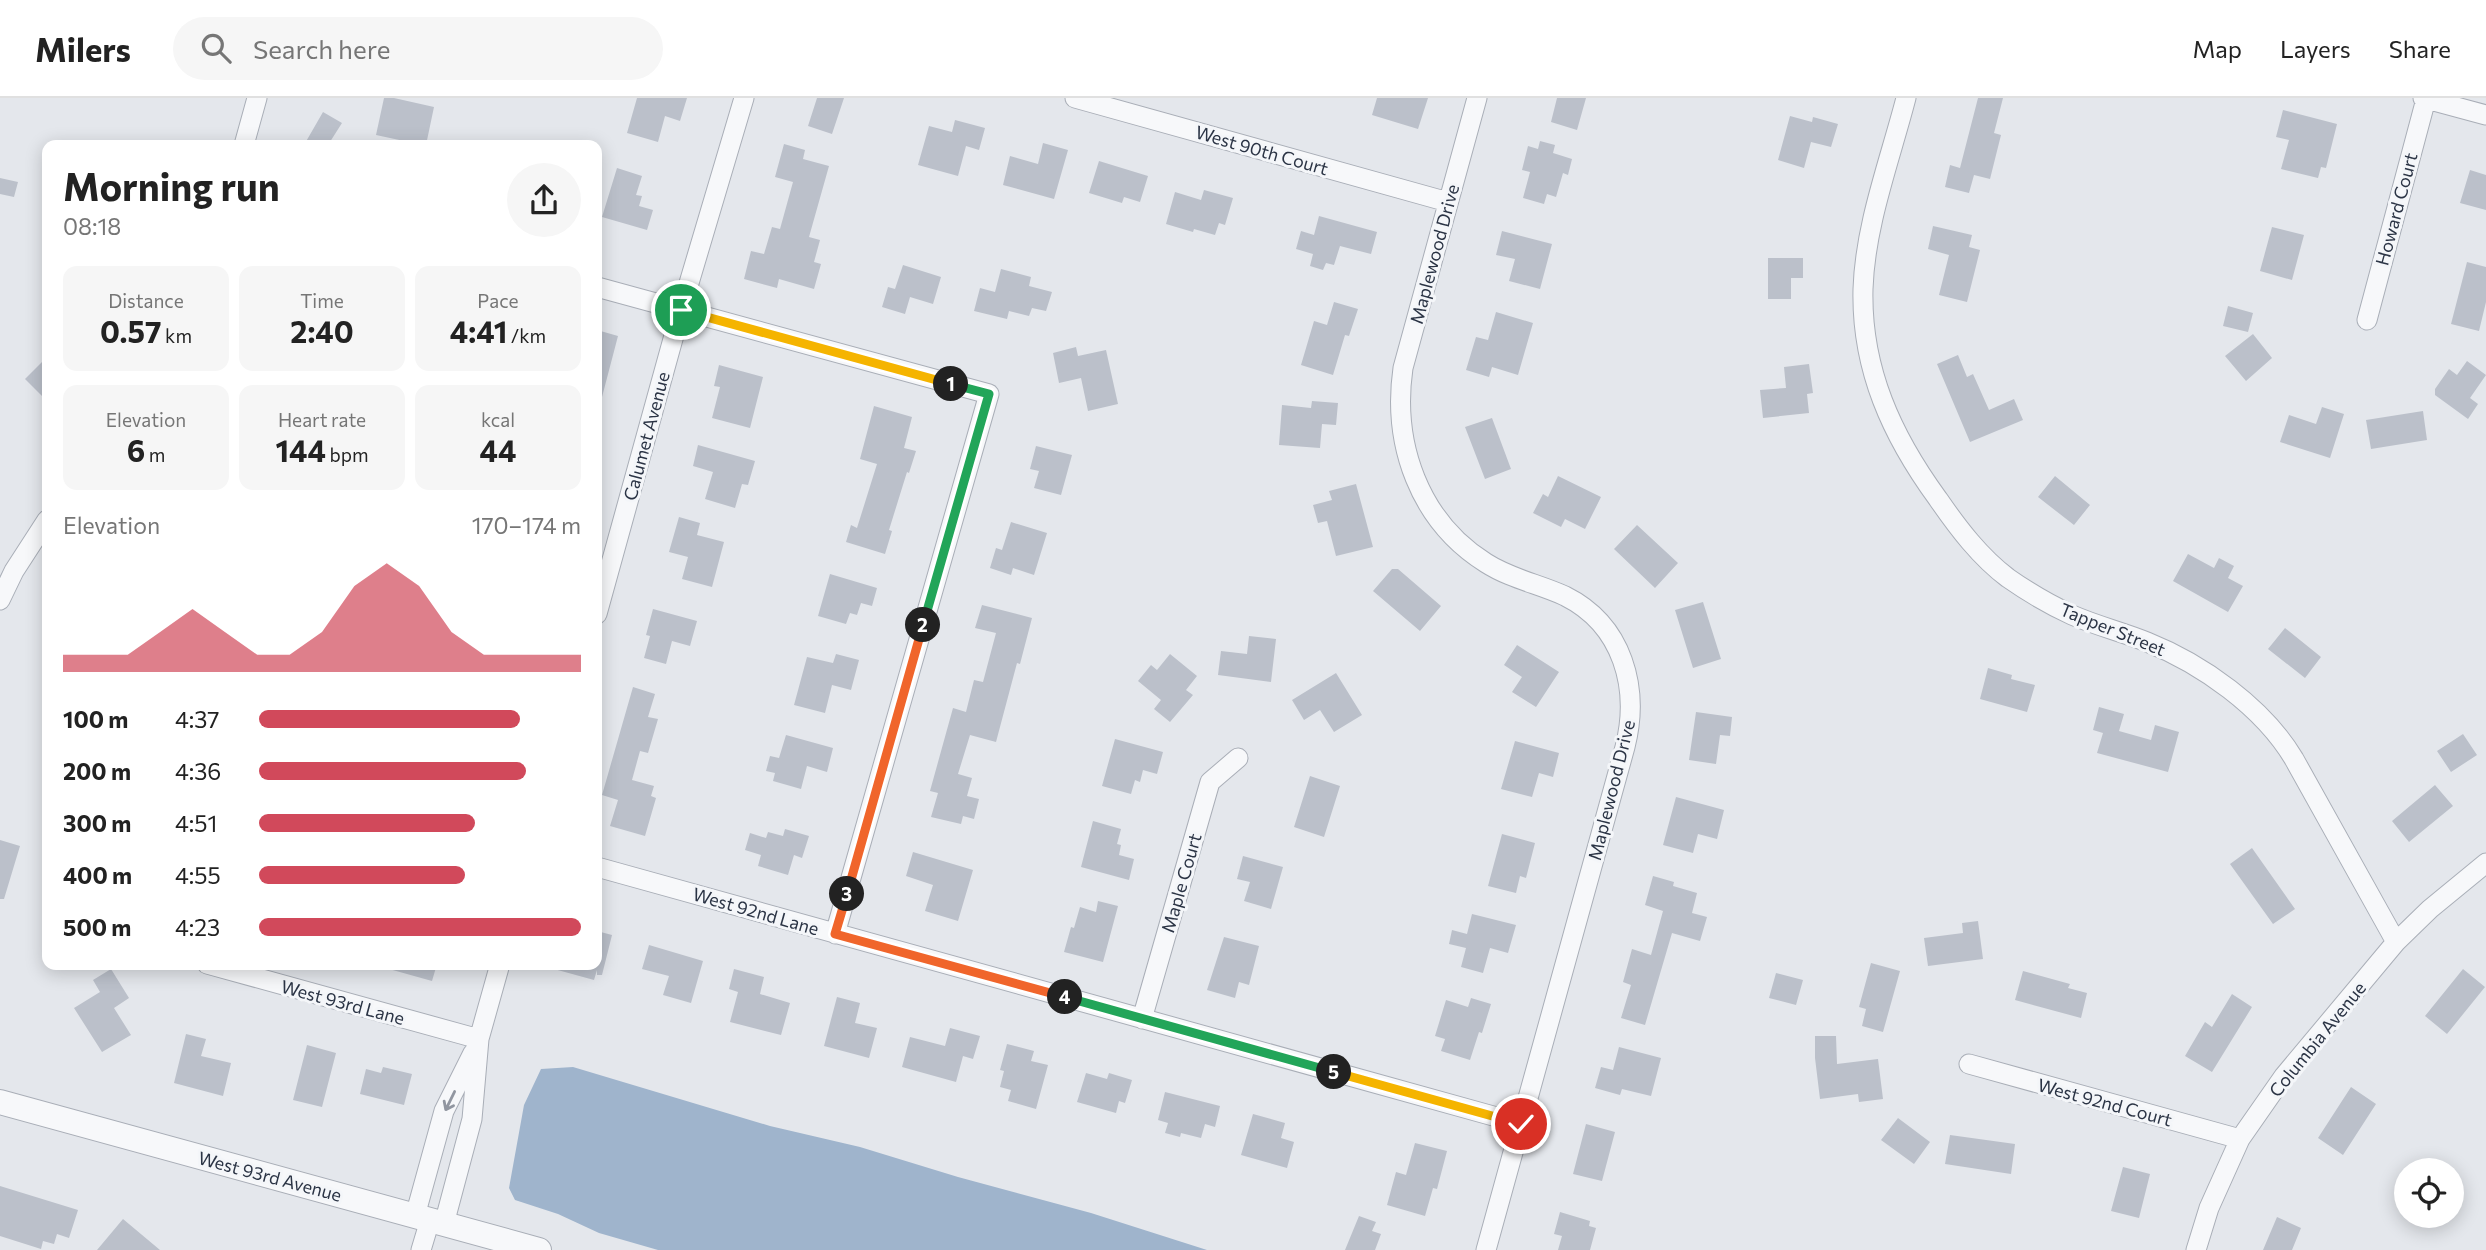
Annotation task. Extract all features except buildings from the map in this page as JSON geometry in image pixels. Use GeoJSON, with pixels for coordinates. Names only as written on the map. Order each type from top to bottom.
{"type":"FeatureCollection","features":[{"type":"Feature","properties":{"kind":"street"},"geometry":{"type":"LineString","coordinates":[[245,140],[257,98]]}},
{"type":"Feature","properties":{"kind":"street","name":"Calumet Avenue"},"geometry":{"type":"LineString","coordinates":[[602,596],[681,310],[744,98]]}},
{"type":"Feature","properties":{"kind":"street","name":"West 90th Court"},"geometry":{"type":"LineString","coordinates":[[1076,98],[1448,202]]}},
{"type":"Feature","properties":{"kind":"street","name":"Maplewood Drive"},"geometry":{"type":"LineString","coordinates":[[1478,98],[1407,352],[1400,388],[1401,424],[1411,470],[1440,522],[1471,553],[1501,572],[1568,598],[1595,618],[1620,656],[1631,696],[1629,729],[1486,1250]]}},
{"type":"Feature","properties":{"kind":"street","name":"Tapper Street"},"geometry":{"type":"LineString","coordinates":[[1906,98],[1874,220],[1863,289],[1864,322],[1872,373],[1884,409],[1903,449],[1964,536],[2007,577],[2071,614],[2145,641],[2195,665],[2230,691],[2275,732],[2290,753],[2396,942]]}},
{"type":"Feature","properties":{"kind":"street"},"geometry":{"type":"LineString","coordinates":[[2425,98],[2486,115]]}},
{"type":"Feature","properties":{"kind":"street","name":"Howard Court"},"geometry":{"type":"LineString","coordinates":[[2367,320],[2425,98]]}},
{"type":"Feature","properties":{"kind":"street"},"geometry":{"type":"LineString","coordinates":[[602,288],[989,394],[835,934]]}},
{"type":"Feature","properties":{"kind":"street"},"geometry":{"type":"LineString","coordinates":[[0,600],[14,571],[42,528]]}},
{"type":"Feature","properties":{"kind":"street","name":"Maple Court"},"geometry":{"type":"LineString","coordinates":[[1142,1019],[1210,782],[1238,758]]}},
{"type":"Feature","properties":{"kind":"street","name":"West 92nd Lane"},"geometry":{"type":"LineString","coordinates":[[602,868],[1521,1124]]}},
{"type":"Feature","properties":{"kind":"street","name":"Columbia Avenue"},"geometry":{"type":"LineString","coordinates":[[2196,1250],[2209,1208],[2240,1139],[2284,1076],[2396,942],[2430,909],[2484,868]]}},
{"type":"Feature","properties":{"kind":"street","name":"West 93rd Lane"},"geometry":{"type":"LineString","coordinates":[[228,970],[480,1039]]}},
{"type":"Feature","properties":{"kind":"street"},"geometry":{"type":"LineString","coordinates":[[429,1220],[472,1119],[480,1039],[498,970]]}},
{"type":"Feature","properties":{"kind":"street"},"geometry":{"type":"LineString","coordinates":[[421,1250],[429,1220],[444,1111],[480,1039]]}},
{"type":"Feature","properties":{"kind":"street","name":"West 92nd Court"},"geometry":{"type":"LineString","coordinates":[[1969,1064],[2240,1139]]}},
{"type":"Feature","properties":{"kind":"street","name":"West 93rd Avenue"},"geometry":{"type":"LineString","coordinates":[[0,1102],[540,1250]]}},
{"type":"Feature","properties":{"kind":"water"},"geometry":{"type":"Polygon","coordinates":[[[573,1067],[770,1126],[860,1147],[1091,1213],[1207,1250],[658,1250],[599,1233],[558,1214],[515,1200],[509,1188],[524,1105],[541,1069],[573,1067]]]}},
{"type":"Feature","properties":{"kind":"route"},"geometry":{"type":"LineString","coordinates":[[681,310],[989,394],[835,934],[1521,1124]]}}]}
